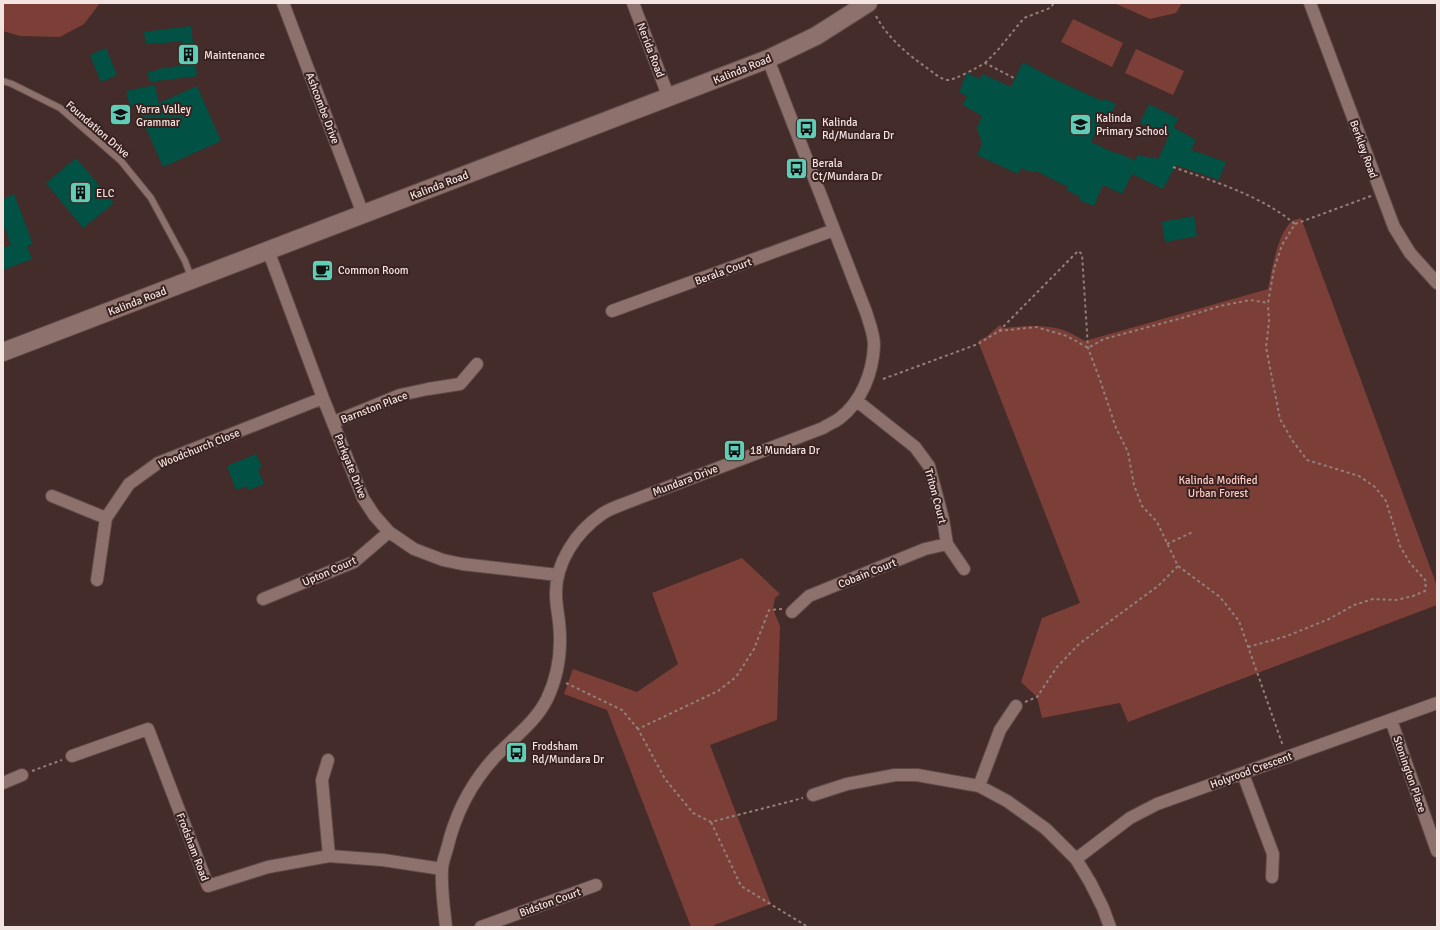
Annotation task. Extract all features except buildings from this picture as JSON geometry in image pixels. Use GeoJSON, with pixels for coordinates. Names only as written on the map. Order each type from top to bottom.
{"type":"FeatureCollection","features":[{"type":"Feature","properties":{"kind":"street","name":"Ashcombe Drive"},"geometry":{"type":"LineString","coordinates":[[283,3],[363,214]]}},
{"type":"Feature","properties":{"kind":"street","name":"Nerida Road"},"geometry":{"type":"LineString","coordinates":[[633,3],[668,98]]}},
{"type":"Feature","properties":{"kind":"street","name":"Berkley Road"},"geometry":{"type":"LineString","coordinates":[[1310,3],[1394,227],[1410,253],[1437,283]]}},
{"type":"Feature","properties":{"kind":"street","name":"Kalinda Road"},"geometry":{"type":"LineString","coordinates":[[3,352],[768,59],[872,10]]}},
{"type":"Feature","properties":{"kind":"street","name":"Mundara Drive"},"geometry":{"type":"LineString","coordinates":[[446,927],[442,898],[442,869],[450,834],[468,794],[483,770],[534,718],[547,700],[556,678],[560,646],[556,595],[558,575],[564,558],[574,542],[586,527],[602,514],[626,503],[824,428],[840,418],[857,401],[866,384],[871,367],[874,344],[871,328],[768,59]]}},
{"type":"Feature","properties":{"kind":"street","name":"Berala Court"},"geometry":{"type":"LineString","coordinates":[[612,311],[834,230]]}},
{"type":"Feature","properties":{"kind":"street","name":"Parkgate Drive"},"geometry":{"type":"LineString","coordinates":[[268,250],[323,398],[334,422],[363,498],[374,515],[389,532],[414,549],[443,560],[462,564],[558,575]]}},
{"type":"Feature","properties":{"kind":"street","name":"Barnston Place"},"geometry":{"type":"LineString","coordinates":[[334,422],[400,395],[460,384],[477,364]]}},
{"type":"Feature","properties":{"kind":"street","name":"Woodchurch Close"},"geometry":{"type":"LineString","coordinates":[[97,580],[106,518],[129,484],[158,463],[323,398]]}},
{"type":"Feature","properties":{"kind":"street","name":"Triton Court"},"geometry":{"type":"LineString","coordinates":[[857,401],[915,447],[929,466],[943,518],[947,544],[964,569]]}},
{"type":"Feature","properties":{"kind":"street"},"geometry":{"type":"LineString","coordinates":[[52,496],[106,518]]}},
{"type":"Feature","properties":{"kind":"street","name":"Upton Court"},"geometry":{"type":"LineString","coordinates":[[263,599],[354,562],[389,532]]}},
{"type":"Feature","properties":{"kind":"street","name":"Cobain Court"},"geometry":{"type":"LineString","coordinates":[[792,612],[809,596],[925,549],[947,544]]}},
{"type":"Feature","properties":{"kind":"street","name":"Holyrood Crescent"},"geometry":{"type":"LineString","coordinates":[[1076,859],[1130,818],[1150,808],[1437,703]]}},
{"type":"Feature","properties":{"kind":"street"},"geometry":{"type":"LineString","coordinates":[[978,786],[1000,730],[1016,706]]}},
{"type":"Feature","properties":{"kind":"street","name":"Stonington Place"},"geometry":{"type":"LineString","coordinates":[[1391,720],[1437,852]]}},
{"type":"Feature","properties":{"kind":"street","name":"Frodsham Road"},"geometry":{"type":"LineString","coordinates":[[72,756],[148,728],[208,886],[268,867],[329,856],[384,860],[442,869]]}},
{"type":"Feature","properties":{"kind":"street"},"geometry":{"type":"LineString","coordinates":[[328,760],[322,780],[329,856]]}},
{"type":"Feature","properties":{"kind":"street"},"geometry":{"type":"LineString","coordinates":[[1243,774],[1272,854],[1272,877]]}},
{"type":"Feature","properties":{"kind":"street"},"geometry":{"type":"LineString","coordinates":[[3,783],[22,775]]}},
{"type":"Feature","properties":{"kind":"street"},"geometry":{"type":"LineString","coordinates":[[813,795],[848,784],[895,775],[917,775],[978,786],[1007,801],[1046,829],[1076,859],[1090,882],[1103,908],[1110,927]]}},
{"type":"Feature","properties":{"kind":"street","name":"Bidston Court"},"geometry":{"type":"LineString","coordinates":[[481,927],[596,885]]}},
{"type":"Feature","properties":{"kind":"lane","name":"Foundation Drive"},"geometry":{"type":"LineString","coordinates":[[3,81],[60,108],[121,161],[151,198],[192,279]]}},
{"type":"Feature","properties":{"kind":"path"},"geometry":{"type":"LineString","coordinates":[[872,10],[886,32],[906,52],[940,78],[950,80],[985,63],[998,51],[1024,18],[1050,8],[1054,3]]}},
{"type":"Feature","properties":{"kind":"path"},"geometry":{"type":"LineString","coordinates":[[985,63],[1014,78]]}},
{"type":"Feature","properties":{"kind":"path"},"geometry":{"type":"LineString","coordinates":[[1173,167],[1252,196],[1270,206],[1294,224]]}},
{"type":"Feature","properties":{"kind":"path"},"geometry":{"type":"LineString","coordinates":[[1248,647],[1287,636],[1329,619],[1354,605],[1372,599],[1396,600],[1413,596],[1425,591],[1426,581],[1410,563],[1400,546],[1386,501],[1375,487],[1359,476],[1307,460],[1292,440],[1280,419],[1266,348],[1269,322],[1268,303],[1274,269],[1282,245],[1294,224],[1369,197]]}},
{"type":"Feature","properties":{"kind":"path"},"geometry":{"type":"LineString","coordinates":[[883,378],[978,344],[999,331],[1078,251],[1082,254],[1088,348],[1116,428],[1128,452],[1134,485],[1142,506],[1157,522],[1166,544],[1178,566],[1220,597],[1239,621],[1288,757]]}},
{"type":"Feature","properties":{"kind":"path"},"geometry":{"type":"LineString","coordinates":[[1088,348],[1104,339],[1220,306],[1250,300],[1268,303]]}},
{"type":"Feature","properties":{"kind":"path"},"geometry":{"type":"LineString","coordinates":[[999,331],[1036,327],[1067,336],[1088,348]]}},
{"type":"Feature","properties":{"kind":"path"},"geometry":{"type":"LineString","coordinates":[[1166,544],[1193,532]]}},
{"type":"Feature","properties":{"kind":"path"},"geometry":{"type":"LineString","coordinates":[[1016,706],[1037,697],[1057,667],[1079,644],[1158,586],[1178,566]]}},
{"type":"Feature","properties":{"kind":"path"},"geometry":{"type":"LineString","coordinates":[[638,729],[718,691],[736,676],[746,662],[754,649],[769,610],[780,608],[792,612]]}},
{"type":"Feature","properties":{"kind":"path"},"geometry":{"type":"LineString","coordinates":[[556,678],[622,710],[638,729],[665,779],[693,813],[710,822],[741,886],[808,927]]}},
{"type":"Feature","properties":{"kind":"path"},"geometry":{"type":"LineString","coordinates":[[22,775],[72,756]]}},
{"type":"Feature","properties":{"kind":"path"},"geometry":{"type":"LineString","coordinates":[[710,822],[813,795]]}},
{"type":"Feature","properties":{"kind":"green space"},"geometry":{"type":"Polygon","coordinates":[[[3,3],[100,3],[84,24],[60,37],[20,36],[3,31],[3,3]]]}},
{"type":"Feature","properties":{"kind":"green space"},"geometry":{"type":"Polygon","coordinates":[[[1114,3],[1182,3],[1176,13],[1150,19],[1114,3]]]}},
{"type":"Feature","properties":{"kind":"green space"},"geometry":{"type":"Polygon","coordinates":[[[1073,19],[1123,43],[1112,67],[1061,42],[1073,19]]]}},
{"type":"Feature","properties":{"kind":"green space"},"geometry":{"type":"Polygon","coordinates":[[[1136,49],[1184,71],[1173,95],[1125,73],[1136,49]]]}},
{"type":"Feature","properties":{"kind":"green space","name":"Kalinda Modified Urban Forest"},"geometry":{"type":"Polygon","coordinates":[[[1301,218],[1437,586],[1437,605],[1128,722],[1120,703],[1042,718],[1037,697],[1021,682],[1042,618],[1080,603],[978,341],[986,337],[1000,325],[1003,328],[1027,326],[1050,327],[1066,331],[1085,341],[1268,289],[1273,263],[1282,234],[1292,221],[1301,218]]]}},
{"type":"Feature","properties":{"kind":"green space"},"geometry":{"type":"Polygon","coordinates":[[[742,558],[780,594],[775,598],[773,609],[780,626],[777,720],[710,745],[771,904],[709,927],[691,927],[607,710],[564,694],[573,669],[637,692],[678,664],[652,593],[742,558]]]}},
{"type":"Feature","properties":{"kind":"place","name":"Maintenance"},"geometry":{"type":"Point","coordinates":[189,55]}},
{"type":"Feature","properties":{"kind":"place","name":"Yarra Valley Grammar"},"geometry":{"type":"Point","coordinates":[120,115]}},
{"type":"Feature","properties":{"kind":"place","name":"Kalinda Primary School"},"geometry":{"type":"Point","coordinates":[1080,124]}},
{"type":"Feature","properties":{"kind":"place","name":"Kalinda Rd/Mundara Dr"},"geometry":{"type":"Point","coordinates":[807,128]}},
{"type":"Feature","properties":{"kind":"place","name":"Berala Ct/Mundara Dr"},"geometry":{"type":"Point","coordinates":[797,169]}},
{"type":"Feature","properties":{"kind":"place","name":"ELC"},"geometry":{"type":"Point","coordinates":[80,193]}},
{"type":"Feature","properties":{"kind":"place","name":"Common Room"},"geometry":{"type":"Point","coordinates":[322,270]}},
{"type":"Feature","properties":{"kind":"place","name":"18 Mundara Dr"},"geometry":{"type":"Point","coordinates":[735,450]}},
{"type":"Feature","properties":{"kind":"place","name":"Frodsham Rd/Mundara Dr"},"geometry":{"type":"Point","coordinates":[517,752]}}]}
